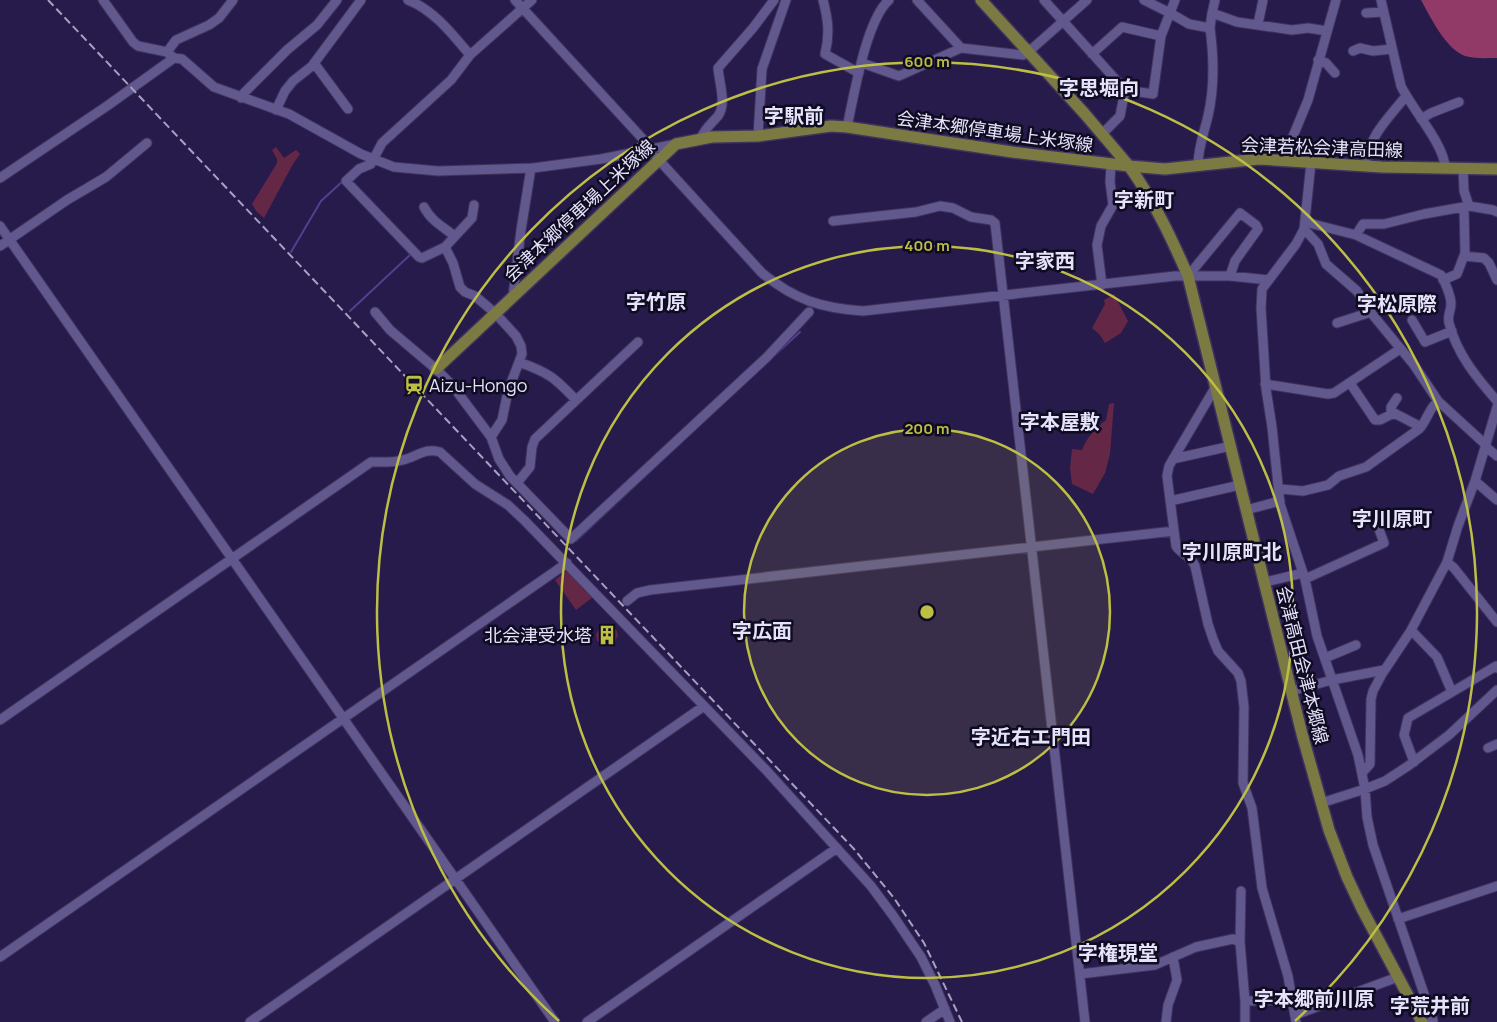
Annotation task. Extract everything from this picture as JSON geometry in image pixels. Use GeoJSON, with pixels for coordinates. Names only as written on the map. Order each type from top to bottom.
{"type":"FeatureCollection","features":[{"type":"Feature","properties":{"kind":"main road"},"geometry":{"type":"LineString","coordinates":[[981,0],[1129,166]]}},
{"type":"Feature","properties":{"kind":"main road","name":"会津本郷停車場上米塚線"},"geometry":{"type":"LineString","coordinates":[[436,369],[676,144],[702,138],[758,136],[831,126],[993,150],[1129,166]]}},
{"type":"Feature","properties":{"kind":"main road","name":"会津若松会津高田線"},"geometry":{"type":"LineString","coordinates":[[1129,166],[1165,169],[1259,158],[1365,166],[1497,169]]}},
{"type":"Feature","properties":{"kind":"main road","name":"会津高田会津本郷線"},"geometry":{"type":"LineString","coordinates":[[1129,166],[1153,201],[1188,276],[1291,691],[1321,803],[1347,877],[1422,1022]]}},
{"type":"Feature","properties":{"kind":"street"},"geometry":{"type":"LineString","coordinates":[[103,0],[133,42],[138,46],[182,59],[214,87],[289,114],[360,154],[394,167],[438,171],[531,168],[601,160],[676,144]]}},
{"type":"Feature","properties":{"kind":"street"},"geometry":{"type":"LineString","coordinates":[[0,178],[107,106],[171,55],[176,40],[198,31],[219,18],[233,0]]}},
{"type":"Feature","properties":{"kind":"street"},"geometry":{"type":"LineString","coordinates":[[241,98],[287,50],[317,25],[337,0]]}},
{"type":"Feature","properties":{"kind":"street"},"geometry":{"type":"LineString","coordinates":[[276,110],[285,91],[293,81],[314,63],[361,0]]}},
{"type":"Feature","properties":{"kind":"street"},"geometry":{"type":"LineString","coordinates":[[408,0],[421,5],[470,55]]}},
{"type":"Feature","properties":{"kind":"street"},"geometry":{"type":"LineString","coordinates":[[515,0],[652,149],[658,160],[762,273],[794,296],[839,309],[863,311],[1188,276],[1230,276],[1269,280]]}},
{"type":"Feature","properties":{"kind":"street"},"geometry":{"type":"LineString","coordinates":[[474,205],[472,218],[445,247],[422,258],[346,182],[359,169],[371,164],[382,143],[450,80],[470,55],[532,0]]}},
{"type":"Feature","properties":{"kind":"street"},"geometry":{"type":"LineString","coordinates":[[702,138],[704,129],[719,114],[722,105],[718,68],[753,28],[774,0]]}},
{"type":"Feature","properties":{"kind":"street"},"geometry":{"type":"LineString","coordinates":[[758,136],[762,68],[786,0]]}},
{"type":"Feature","properties":{"kind":"street"},"geometry":{"type":"LineString","coordinates":[[823,0],[829,40],[825,54],[860,73]]}},
{"type":"Feature","properties":{"kind":"street"},"geometry":{"type":"LineString","coordinates":[[918,0],[961,48]]}},
{"type":"Feature","properties":{"kind":"street"},"geometry":{"type":"LineString","coordinates":[[1044,0],[1125,90],[1153,94],[1161,36],[1174,0]]}},
{"type":"Feature","properties":{"kind":"street"},"geometry":{"type":"LineString","coordinates":[[862,63],[899,76],[961,48],[1023,55],[1064,22],[1087,0]]}},
{"type":"Feature","properties":{"kind":"street"},"geometry":{"type":"LineString","coordinates":[[1144,0],[1189,24],[1210,28]]}},
{"type":"Feature","properties":{"kind":"street"},"geometry":{"type":"LineString","coordinates":[[1198,165],[1198,152],[1212,90],[1214,58],[1210,28],[1215,0]]}},
{"type":"Feature","properties":{"kind":"street"},"geometry":{"type":"LineString","coordinates":[[1258,24],[1263,0]]}},
{"type":"Feature","properties":{"kind":"street"},"geometry":{"type":"LineString","coordinates":[[1287,160],[1289,146],[1308,100],[1336,0]]}},
{"type":"Feature","properties":{"kind":"street"},"geometry":{"type":"LineString","coordinates":[[1381,0],[1401,86],[1444,158],[1445,168]]}},
{"type":"Feature","properties":{"kind":"street"},"geometry":{"type":"LineString","coordinates":[[847,127],[862,63],[876,18],[885,1]]}},
{"type":"Feature","properties":{"kind":"street"},"geometry":{"type":"LineString","coordinates":[[1366,13],[1383,12]]}},
{"type":"Feature","properties":{"kind":"street"},"geometry":{"type":"LineString","coordinates":[[1212,13],[1237,22],[1292,30],[1308,28],[1327,30]]}},
{"type":"Feature","properties":{"kind":"street"},"geometry":{"type":"LineString","coordinates":[[1092,54],[1122,26],[1161,36]]}},
{"type":"Feature","properties":{"kind":"street"},"geometry":{"type":"LineString","coordinates":[[1353,51],[1360,48],[1374,51],[1392,49]]}},
{"type":"Feature","properties":{"kind":"street"},"geometry":{"type":"LineString","coordinates":[[1318,60],[1326,63],[1335,73]]}},
{"type":"Feature","properties":{"kind":"street"},"geometry":{"type":"LineString","coordinates":[[314,63],[348,109]]}},
{"type":"Feature","properties":{"kind":"street"},"geometry":{"type":"LineString","coordinates":[[1102,134],[1120,116],[1125,90]]}},
{"type":"Feature","properties":{"kind":"street"},"geometry":{"type":"LineString","coordinates":[[1365,166],[1367,150],[1373,138],[1406,96]]}},
{"type":"Feature","properties":{"kind":"street"},"geometry":{"type":"LineString","coordinates":[[1421,119],[1430,113],[1459,102]]}},
{"type":"Feature","properties":{"kind":"street"},"geometry":{"type":"LineString","coordinates":[[0,246],[67,200],[106,177],[147,143]]}},
{"type":"Feature","properties":{"kind":"street"},"geometry":{"type":"LineString","coordinates":[[1311,163],[1305,226],[1296,244],[1262,288],[1261,308],[1265,384],[1280,489],[1280,501],[1304,576],[1311,612],[1325,658],[1354,743],[1362,773],[1367,817],[1374,845],[1433,1020],[1431,1022]]}},
{"type":"Feature","properties":{"kind":"street"},"geometry":{"type":"LineString","coordinates":[[1102,284],[1097,245],[1101,226],[1113,205],[1110,182],[1111,164]]}},
{"type":"Feature","properties":{"kind":"street"},"geometry":{"type":"LineString","coordinates":[[513,296],[531,168]]}},
{"type":"Feature","properties":{"kind":"street"},"geometry":{"type":"LineString","coordinates":[[1443,280],[1457,274],[1464,256],[1467,207],[1463,168]]}},
{"type":"Feature","properties":{"kind":"street"},"geometry":{"type":"LineString","coordinates":[[833,221],[916,212],[940,206],[952,208],[972,217],[991,220],[995,223],[1085,1022]]}},
{"type":"Feature","properties":{"kind":"street"},"geometry":{"type":"LineString","coordinates":[[424,207],[435,222],[455,236]]}},
{"type":"Feature","properties":{"kind":"street"},"geometry":{"type":"LineString","coordinates":[[1356,235],[1363,224],[1384,224],[1437,211],[1467,207],[1497,212]]}},
{"type":"Feature","properties":{"kind":"street"},"geometry":{"type":"LineString","coordinates":[[1188,276],[1240,213],[1256,225],[1257,230],[1234,261],[1230,276]]}},
{"type":"Feature","properties":{"kind":"street"},"geometry":{"type":"LineString","coordinates":[[0,226],[555,1022]]}},
{"type":"Feature","properties":{"kind":"street"},"geometry":{"type":"LineString","coordinates":[[1305,226],[1356,235],[1441,276],[1452,303],[1448,316],[1452,332],[1463,358],[1497,401]]}},
{"type":"Feature","properties":{"kind":"street"},"geometry":{"type":"LineString","coordinates":[[1305,226],[1318,244],[1326,264],[1357,291],[1370,312],[1414,365],[1438,401],[1497,456]]}},
{"type":"Feature","properties":{"kind":"street"},"geometry":{"type":"LineString","coordinates":[[445,247],[453,263],[460,287],[495,312],[519,340],[522,354],[508,391],[502,420],[491,437]]}},
{"type":"Feature","properties":{"kind":"street"},"geometry":{"type":"LineString","coordinates":[[1464,256],[1484,258],[1489,263],[1497,280]]}},
{"type":"Feature","properties":{"kind":"street"},"geometry":{"type":"LineString","coordinates":[[375,312],[390,330],[436,369],[452,386],[491,437],[504,467],[571,539],[767,357],[809,312]]}},
{"type":"Feature","properties":{"kind":"street"},"geometry":{"type":"LineString","coordinates":[[1337,323],[1370,312]]}},
{"type":"Feature","properties":{"kind":"street"},"geometry":{"type":"LineString","coordinates":[[1412,320],[1425,342],[1452,332]]}},
{"type":"Feature","properties":{"kind":"street"},"geometry":{"type":"LineString","coordinates":[[517,483],[530,467],[532,447],[535,439],[638,342]]}},
{"type":"Feature","properties":{"kind":"street"},"geometry":{"type":"LineString","coordinates":[[1265,384],[1328,394],[1340,390],[1400,349]]}},
{"type":"Feature","properties":{"kind":"street"},"geometry":{"type":"LineString","coordinates":[[519,362],[544,370],[554,377],[576,400]]}},
{"type":"Feature","properties":{"kind":"street"},"geometry":{"type":"LineString","coordinates":[[1350,383],[1375,420],[1396,414],[1421,427]]}},
{"type":"Feature","properties":{"kind":"street"},"geometry":{"type":"LineString","coordinates":[[1216,386],[1169,466],[1167,476],[1170,501],[1178,550],[1193,560],[1208,624],[1218,651],[1235,668],[1240,681],[1244,707],[1243,783],[1252,808],[1262,888],[1280,945],[1295,1018],[1398,977]]}},
{"type":"Feature","properties":{"kind":"street"},"geometry":{"type":"LineString","coordinates":[[1391,414],[1391,407],[1396,398]]}},
{"type":"Feature","properties":{"kind":"street"},"geometry":{"type":"LineString","coordinates":[[1280,489],[1303,491],[1319,488],[1339,476],[1366,467],[1426,423],[1435,403],[1438,401]]}},
{"type":"Feature","properties":{"kind":"street"},"geometry":{"type":"LineString","coordinates":[[1362,773],[1370,764],[1371,699],[1373,691],[1384,670],[1411,630],[1446,562],[1475,482],[1497,407]]}},
{"type":"Feature","properties":{"kind":"street"},"geometry":{"type":"LineString","coordinates":[[1173,459],[1231,446]]}},
{"type":"Feature","properties":{"kind":"street"},"geometry":{"type":"LineString","coordinates":[[0,720],[371,462],[402,460],[428,450],[435,450],[440,452],[475,484],[508,505],[525,520],[766,770],[837,848],[871,886],[894,916],[921,957],[950,1022]]}},
{"type":"Feature","properties":{"kind":"street"},"geometry":{"type":"LineString","coordinates":[[1475,482],[1497,500]]}},
{"type":"Feature","properties":{"kind":"street"},"geometry":{"type":"LineString","coordinates":[[1170,501],[1240,485]]}},
{"type":"Feature","properties":{"kind":"street"},"geometry":{"type":"LineString","coordinates":[[1246,510],[1280,501]]}},
{"type":"Feature","properties":{"kind":"street"},"geometry":{"type":"LineString","coordinates":[[1265,582],[1304,576],[1384,543],[1377,524]]}},
{"type":"Feature","properties":{"kind":"street"},"geometry":{"type":"LineString","coordinates":[[627,601],[637,593],[650,590],[1174,531]]}},
{"type":"Feature","properties":{"kind":"street"},"geometry":{"type":"LineString","coordinates":[[1446,562],[1454,568],[1497,622]]}},
{"type":"Feature","properties":{"kind":"street"},"geometry":{"type":"LineString","coordinates":[[0,957],[567,563]]}},
{"type":"Feature","properties":{"kind":"street"},"geometry":{"type":"LineString","coordinates":[[1411,630],[1437,658],[1452,692]]}},
{"type":"Feature","properties":{"kind":"street"},"geometry":{"type":"LineString","coordinates":[[1325,658],[1356,645]]}},
{"type":"Feature","properties":{"kind":"street"},"geometry":{"type":"LineString","coordinates":[[1414,762],[1404,735],[1408,718],[1496,666],[1497,668]]}},
{"type":"Feature","properties":{"kind":"street"},"geometry":{"type":"LineString","coordinates":[[1291,691],[1332,680],[1384,670]]}},
{"type":"Feature","properties":{"kind":"street"},"geometry":{"type":"LineString","coordinates":[[1321,803],[1365,790],[1385,781],[1449,735],[1497,690]]}},
{"type":"Feature","properties":{"kind":"street"},"geometry":{"type":"LineString","coordinates":[[250,1022],[704,706]]}},
{"type":"Feature","properties":{"kind":"street"},"geometry":{"type":"LineString","coordinates":[[1488,748],[1497,744]]}},
{"type":"Feature","properties":{"kind":"street"},"geometry":{"type":"LineString","coordinates":[[587,1022],[837,848]]}},
{"type":"Feature","properties":{"kind":"street"},"geometry":{"type":"LineString","coordinates":[[1398,919],[1497,886]]}},
{"type":"Feature","properties":{"kind":"street"},"geometry":{"type":"LineString","coordinates":[[1241,891],[1240,942],[1245,1022]]}},
{"type":"Feature","properties":{"kind":"street"},"geometry":{"type":"LineString","coordinates":[[1080,974],[1155,966],[1196,947],[1234,939],[1240,942]]}},
{"type":"Feature","properties":{"kind":"street"},"geometry":{"type":"LineString","coordinates":[[1166,1022],[1168,1005],[1177,980],[1173,957]]}},
{"type":"Feature","properties":{"kind":"street"},"geometry":{"type":"LineString","coordinates":[[1245,1001],[1292,1000]]}},
{"type":"Feature","properties":{"kind":"street"},"geometry":{"type":"LineString","coordinates":[[926,1022],[945,1009]]}},
{"type":"Feature","properties":{"kind":"shaded area"},"geometry":{"type":"Polygon","coordinates":[[[1421,0],[1497,0],[1497,58],[1473,58],[1458,52],[1439,32],[1421,0]]]}},
{"type":"Feature","properties":{"kind":"shaded area"},"geometry":{"type":"Polygon","coordinates":[[[276,147],[284,158],[296,150],[300,154],[264,218],[256,211],[252,204],[277,163],[272,150],[276,147]]]}},
{"type":"Feature","properties":{"kind":"shaded area"},"geometry":{"type":"Polygon","coordinates":[[[1114,294],[1128,321],[1121,333],[1105,343],[1092,328],[1105,304],[1104,300],[1114,294]]]}},
{"type":"Feature","properties":{"kind":"shaded area"},"geometry":{"type":"Polygon","coordinates":[[[1114,403],[1110,454],[1105,473],[1093,494],[1072,484],[1070,468],[1072,449],[1082,450],[1086,441],[1106,420],[1109,404],[1114,403]]]}},
{"type":"Feature","properties":{"kind":"shaded area"},"geometry":{"type":"Polygon","coordinates":[[[568,570],[593,597],[576,610],[555,580],[568,570]]]}},
{"type":"Feature","properties":{"kind":"shaded area","name":"北会津受水塔"},"geometry":{"type":"Polygon","coordinates":[[[607,624],[613,626],[613,630],[616,629],[618,635],[614,644],[605,646],[597,641],[596,634],[601,626],[607,624]]]}},
{"type":"Feature","properties":{"kind":"waterway"},"geometry":{"type":"LineString","coordinates":[[291,252],[321,201],[344,180]]}},
{"type":"Feature","properties":{"kind":"waterway"},"geometry":{"type":"LineString","coordinates":[[350,311],[411,254]]}},
{"type":"Feature","properties":{"kind":"waterway"},"geometry":{"type":"LineString","coordinates":[[775,355],[800,332]]}},
{"type":"Feature","properties":{"kind":"waterway"},"geometry":{"type":"LineString","coordinates":[[576,541],[658,464]]}},
{"type":"Feature","properties":{"kind":"railway"},"geometry":{"type":"LineString","coordinates":[[48,0],[854,849],[894,898],[924,943],[962,1022]]}},
{"type":"Feature","properties":{"kind":"place","name":"Aizu-Hongo"},"geometry":{"type":"Point","coordinates":[414,385]}},
{"type":"Feature","properties":{"kind":"place","name":"北会津受水塔"},"geometry":{"type":"Point","coordinates":[607,635]}},
{"type":"Feature","properties":{"kind":"district","name":"字思堀向"},"geometry":{"type":"Point","coordinates":[1099,87]}},
{"type":"Feature","properties":{"kind":"district","name":"字駅前"},"geometry":{"type":"Point","coordinates":[794,115]}},
{"type":"Feature","properties":{"kind":"district","name":"字新町"},"geometry":{"type":"Point","coordinates":[1144,199]}},
{"type":"Feature","properties":{"kind":"district","name":"字家西"},"geometry":{"type":"Point","coordinates":[1045,260]}},
{"type":"Feature","properties":{"kind":"district","name":"字竹原"},"geometry":{"type":"Point","coordinates":[656,301]}},
{"type":"Feature","properties":{"kind":"district","name":"字松原際"},"geometry":{"type":"Point","coordinates":[1397,303]}},
{"type":"Feature","properties":{"kind":"district","name":"字本屋敷"},"geometry":{"type":"Point","coordinates":[1060,421]}},
{"type":"Feature","properties":{"kind":"district","name":"字川原町"},"geometry":{"type":"Point","coordinates":[1392,518]}},
{"type":"Feature","properties":{"kind":"district","name":"字川原町北"},"geometry":{"type":"Point","coordinates":[1232,551]}},
{"type":"Feature","properties":{"kind":"district","name":"字広面"},"geometry":{"type":"Point","coordinates":[762,630]}},
{"type":"Feature","properties":{"kind":"district","name":"字近右エ門田"},"geometry":{"type":"Point","coordinates":[1031,736]}},
{"type":"Feature","properties":{"kind":"district","name":"字権現堂"},"geometry":{"type":"Point","coordinates":[1118,952]}},
{"type":"Feature","properties":{"kind":"district","name":"字本郷前川原"},"geometry":{"type":"Point","coordinates":[1314,998]}},
{"type":"Feature","properties":{"kind":"district","name":"字荒井前"},"geometry":{"type":"Point","coordinates":[1430,1005]}}]}
